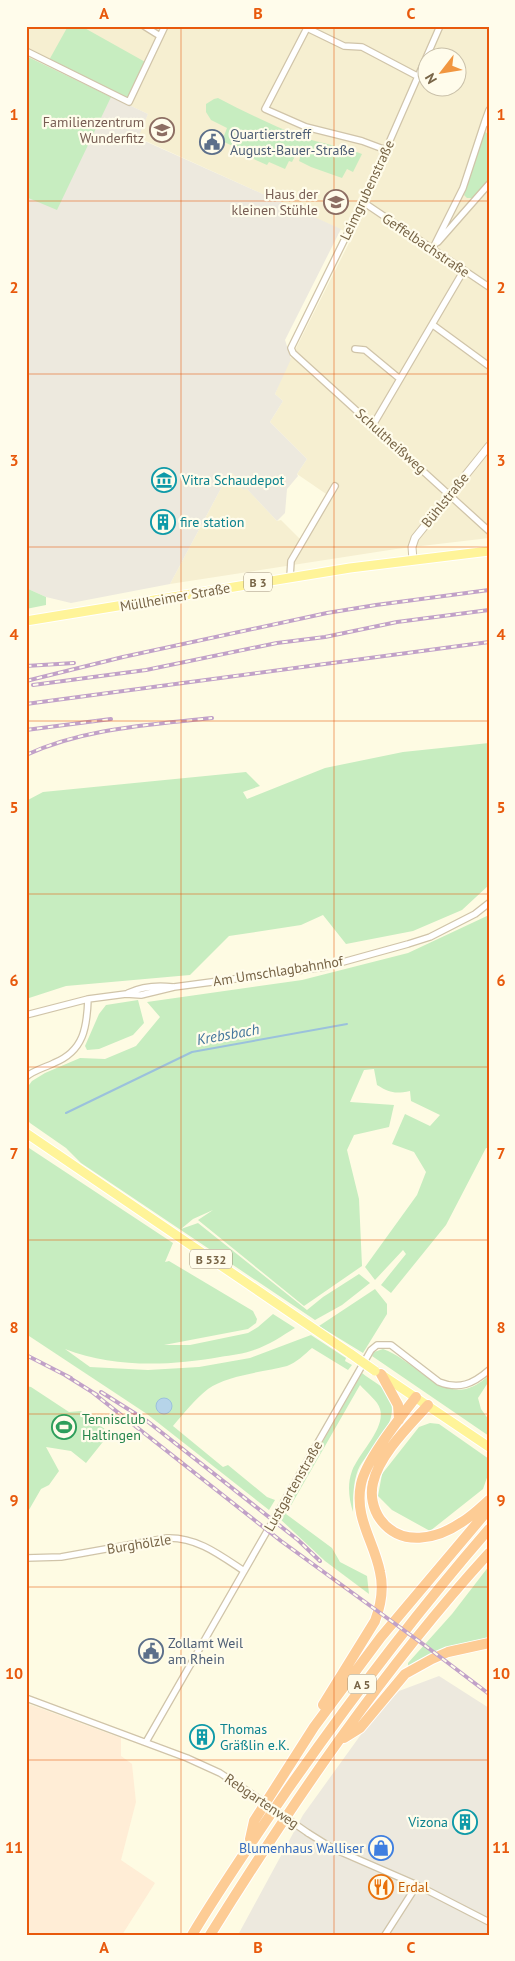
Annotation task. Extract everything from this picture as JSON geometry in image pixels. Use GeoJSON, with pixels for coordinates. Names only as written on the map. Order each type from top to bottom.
{"type":"FeatureCollection","features":[{"type":"Feature","properties":{"kind":"highway"},"geometry":{"type":"LineString","coordinates":[[378,1373],[398,1405],[399,1420]]}},
{"type":"Feature","properties":{"kind":"highway"},"geometry":{"type":"LineString","coordinates":[[314,1727],[316,1716],[376,1621],[382,1590],[380,1572],[361,1518],[361,1484],[367,1466],[416,1397]]}},
{"type":"Feature","properties":{"kind":"highway"},"geometry":{"type":"LineString","coordinates":[[428,1406],[400,1437],[375,1476],[372,1502],[378,1517],[395,1533],[415,1539],[425,1538],[436,1536],[463,1522],[489,1500]]}},
{"type":"Feature","properties":{"kind":"highway"},"geometry":{"type":"LineString","coordinates":[[247,1847],[254,1821],[314,1727],[381,1637],[489,1509]]}},
{"type":"Feature","properties":{"kind":"highway","name":"A 5"},"geometry":{"type":"LineString","coordinates":[[192,1935],[247,1847],[343,1710],[390,1648],[489,1530]]}},
{"type":"Feature","properties":{"kind":"highway","name":"A 5"},"geometry":{"type":"LineString","coordinates":[[210,1935],[268,1844],[339,1741],[412,1645],[489,1553]]}},
{"type":"Feature","properties":{"kind":"highway"},"geometry":{"type":"LineString","coordinates":[[339,1741],[360,1728],[406,1674],[432,1658],[448,1652],[489,1643]]}},
{"type":"Feature","properties":{"kind":"main road","name":"B 3"},"geometry":{"type":"LineString","coordinates":[[413,560],[489,551]]}},
{"type":"Feature","properties":{"kind":"main road","name":"Müllheimer Straße"},"geometry":{"type":"LineString","coordinates":[[26,620],[290,577],[413,560]]}},
{"type":"Feature","properties":{"kind":"main road","name":"B 532"},"geometry":{"type":"LineString","coordinates":[[26,1133],[489,1447]]}},
{"type":"Feature","properties":{"kind":"street"},"geometry":{"type":"LineString","coordinates":[[144,26],[160,36]]}},
{"type":"Feature","properties":{"kind":"street"},"geometry":{"type":"LineString","coordinates":[[26,52],[129,102],[165,26]]}},
{"type":"Feature","properties":{"kind":"street","name":"Leimgrubenstraße"},"geometry":{"type":"LineString","coordinates":[[293,353],[292,344],[363,202],[440,26]]}},
{"type":"Feature","properties":{"kind":"street"},"geometry":{"type":"LineString","coordinates":[[386,150],[362,141],[288,121],[265,109],[307,28],[344,46],[362,47],[417,76]]}},
{"type":"Feature","properties":{"kind":"street"},"geometry":{"type":"LineString","coordinates":[[432,250],[463,188],[487,122],[489,110]]}},
{"type":"Feature","properties":{"kind":"street"},"geometry":{"type":"LineString","coordinates":[[432,250],[489,184]]}},
{"type":"Feature","properties":{"kind":"street","name":"Geffelbachstraße"},"geometry":{"type":"LineString","coordinates":[[363,202],[489,287]]}},
{"type":"Feature","properties":{"kind":"street"},"geometry":{"type":"LineString","coordinates":[[373,425],[464,270]]}},
{"type":"Feature","properties":{"kind":"street"},"geometry":{"type":"LineString","coordinates":[[433,324],[489,366]]}},
{"type":"Feature","properties":{"kind":"street"},"geometry":{"type":"LineString","coordinates":[[355,349],[365,350],[400,379]]}},
{"type":"Feature","properties":{"kind":"street","name":"Schultheißweg"},"geometry":{"type":"LineString","coordinates":[[293,353],[489,531]]}},
{"type":"Feature","properties":{"kind":"street","name":"Bühlstraße"},"geometry":{"type":"LineString","coordinates":[[413,560],[412,547],[415,538],[489,446]]}},
{"type":"Feature","properties":{"kind":"street"},"geometry":{"type":"LineString","coordinates":[[290,577],[292,561],[335,486]]}},
{"type":"Feature","properties":{"kind":"street","name":"Am Umschlagbahnhof"},"geometry":{"type":"LineString","coordinates":[[26,1015],[88,999],[126,994],[141,995],[174,987],[325,967],[430,937],[475,914],[489,903]]}},
{"type":"Feature","properties":{"kind":"street"},"geometry":{"type":"LineString","coordinates":[[26,1077],[31,1072],[67,1056],[75,1048],[83,1036],[87,1024],[88,999]]}},
{"type":"Feature","properties":{"kind":"street","name":"Lustgartenstraße"},"geometry":{"type":"LineString","coordinates":[[146,1742],[371,1350],[377,1345],[391,1345],[439,1382],[448,1385],[466,1385],[480,1378],[489,1370]]}},
{"type":"Feature","properties":{"kind":"street","name":"Burghölzle"},"geometry":{"type":"LineString","coordinates":[[26,1558],[61,1557],[167,1538],[181,1538],[210,1548],[244,1571]]}},
{"type":"Feature","properties":{"kind":"street","name":"Rebgartenweg"},"geometry":{"type":"LineString","coordinates":[[26,1698],[146,1742],[220,1773],[332,1848],[417,1885],[489,1922]]}},
{"type":"Feature","properties":{"kind":"street"},"geometry":{"type":"LineString","coordinates":[[385,1935],[417,1885]]}},
{"type":"Feature","properties":{"kind":"shaded area"},"geometry":{"type":"Polygon","coordinates":[[[26,26],[489,26],[489,538],[396,549],[170,584],[226,479],[232,473],[277,521],[281,520],[305,544],[332,498],[297,474],[307,459],[270,422],[283,401],[275,394],[282,376],[353,235],[137,137],[148,114],[26,56],[26,26]]]}},
{"type":"Feature","properties":{"kind":"shaded area"},"geometry":{"type":"Polygon","coordinates":[[[26,56],[148,114],[138,138],[341,229],[285,340],[291,359],[275,394],[283,401],[270,422],[307,459],[297,474],[298,476],[287,489],[285,513],[277,521],[246,488],[244,490],[241,487],[243,485],[232,473],[226,479],[170,584],[71,603],[46,597],[26,588],[26,56]]]}},
{"type":"Feature","properties":{"kind":"shaded area"},"geometry":{"type":"Polygon","coordinates":[[[439,1676],[489,1708],[489,1935],[238,1935],[303,1815],[370,1722],[399,1691],[439,1676]]]}},
{"type":"Feature","properties":{"kind":"shaded area"},"geometry":{"type":"Polygon","coordinates":[[[26,1703],[121,1738],[121,1756],[132,1764],[136,1802],[121,1860],[155,1883],[122,1935],[26,1935],[26,1703]]]}},
{"type":"Feature","properties":{"kind":"green space"},"geometry":{"type":"Polygon","coordinates":[[[68,26],[81,26],[147,63],[129,102],[48,62],[68,26]]]}},
{"type":"Feature","properties":{"kind":"green space"},"geometry":{"type":"Polygon","coordinates":[[[26,56],[111,97],[57,210],[26,197],[26,56]]]}},
{"type":"Feature","properties":{"kind":"green space"},"geometry":{"type":"Polygon","coordinates":[[[218,98],[259,119],[302,137],[362,154],[353,172],[347,169],[342,178],[299,161],[302,150],[297,152],[292,162],[289,161],[285,169],[269,162],[267,165],[236,151],[237,148],[222,141],[227,128],[211,120],[206,112],[206,104],[218,98]]]}},
{"type":"Feature","properties":{"kind":"green space"},"geometry":{"type":"Polygon","coordinates":[[[484,131],[489,135],[489,179],[472,198],[467,198],[464,195],[484,131]]]}},
{"type":"Feature","properties":{"kind":"green space"},"geometry":{"type":"Polygon","coordinates":[[[26,588],[46,597],[46,605],[26,609],[26,588]]]}},
{"type":"Feature","properties":{"kind":"green space"},"geometry":{"type":"Polygon","coordinates":[[[489,743],[489,885],[462,910],[413,931],[346,944],[323,915],[301,925],[229,936],[190,975],[66,986],[26,999],[26,801],[43,792],[246,772],[260,786],[243,792],[247,799],[325,768],[403,752],[489,743]]]}},
{"type":"Feature","properties":{"kind":"green space"},"geometry":{"type":"Polygon","coordinates":[[[489,915],[489,1148],[486,1148],[446,1225],[391,1293],[381,1285],[406,1254],[403,1250],[375,1280],[365,1267],[417,1195],[426,1172],[414,1152],[392,1144],[405,1114],[430,1126],[440,1115],[411,1101],[410,1091],[393,1092],[377,1085],[374,1069],[364,1070],[350,1102],[394,1105],[389,1127],[354,1135],[347,1150],[359,1199],[362,1266],[304,1306],[198,1220],[213,1210],[193,1219],[181,1229],[198,1223],[307,1310],[323,1297],[359,1274],[370,1283],[342,1305],[315,1320],[81,1163],[66,1148],[30,1123],[26,1118],[26,1089],[32,1081],[45,1073],[80,1058],[105,1059],[136,1046],[160,1017],[147,1002],[302,980],[408,953],[489,915]]]}},
{"type":"Feature","properties":{"kind":"green space"},"geometry":{"type":"Polygon","coordinates":[[[138,1000],[144,1023],[133,1035],[99,1049],[87,1050],[85,1046],[99,1014],[106,1005],[138,1000]]]}},
{"type":"Feature","properties":{"kind":"green space"},"geometry":{"type":"Polygon","coordinates":[[[26,1146],[173,1243],[165,1262],[169,1261],[253,1311],[257,1319],[256,1323],[248,1329],[164,1345],[190,1345],[248,1333],[273,1314],[295,1328],[270,1343],[250,1351],[181,1362],[142,1364],[103,1360],[65,1349],[90,1367],[148,1370],[199,1367],[250,1358],[311,1335],[346,1358],[345,1361],[352,1365],[348,1370],[312,1348],[290,1365],[235,1377],[216,1384],[199,1397],[173,1426],[223,1467],[228,1465],[267,1497],[275,1500],[269,1510],[147,1414],[26,1334],[26,1146]]]}},
{"type":"Feature","properties":{"kind":"green space"},"geometry":{"type":"Polygon","coordinates":[[[375,1289],[387,1304],[387,1314],[363,1353],[319,1326],[375,1289]]]}},
{"type":"Feature","properties":{"kind":"green space"},"geometry":{"type":"Polygon","coordinates":[[[383,1349],[396,1355],[434,1382],[447,1388],[460,1390],[474,1386],[489,1375],[489,1381],[478,1398],[481,1409],[489,1420],[489,1436],[372,1356],[374,1352],[383,1349]]]}},
{"type":"Feature","properties":{"kind":"green space"},"geometry":{"type":"Polygon","coordinates":[[[362,1373],[384,1389],[392,1407],[388,1426],[356,1475],[353,1512],[349,1492],[350,1476],[355,1464],[376,1432],[381,1416],[377,1403],[360,1385],[286,1514],[332,1548],[340,1562],[367,1576],[369,1594],[325,1561],[279,1518],[362,1373]]]}},
{"type":"Feature","properties":{"kind":"green space","name":"Tennisclub Haltingen"},"geometry":{"type":"Polygon","coordinates":[[[26,1386],[31,1387],[69,1412],[81,1411],[110,1433],[86,1463],[71,1451],[46,1447],[59,1471],[49,1485],[41,1489],[26,1515],[26,1386]]]}},
{"type":"Feature","properties":{"kind":"green space"},"geometry":{"type":"Polygon","coordinates":[[[430,1423],[439,1424],[489,1459],[489,1472],[483,1489],[430,1531],[392,1510],[378,1496],[382,1474],[419,1427],[430,1423]]]}},
{"type":"Feature","properties":{"kind":"green space"},"geometry":{"type":"Polygon","coordinates":[[[489,1566],[489,1641],[447,1649],[408,1666],[408,1663],[452,1614],[489,1566]]]}},
{"type":"Feature","properties":{"kind":"water"},"geometry":{"type":"Polygon","coordinates":[[[161,1398],[167,1398],[172,1403],[170,1412],[161,1414],[156,1409],[156,1403],[161,1398]]]}},
{"type":"Feature","properties":{"kind":"waterway","name":"Krebsbach"},"geometry":{"type":"LineString","coordinates":[[66,1113],[192,1052],[347,1024]]}},
{"type":"Feature","properties":{"kind":"railway"},"geometry":{"type":"LineString","coordinates":[[26,681],[123,657],[327,613],[489,590]]}},
{"type":"Feature","properties":{"kind":"railway"},"geometry":{"type":"LineString","coordinates":[[33,685],[146,670],[277,643],[325,637],[397,622],[489,610]]}},
{"type":"Feature","properties":{"kind":"railway"},"geometry":{"type":"LineString","coordinates":[[26,704],[489,642]]}},
{"type":"Feature","properties":{"kind":"railway"},"geometry":{"type":"LineString","coordinates":[[26,666],[74,663]]}},
{"type":"Feature","properties":{"kind":"railway"},"geometry":{"type":"LineString","coordinates":[[26,755],[48,746],[94,733],[212,718]]}},
{"type":"Feature","properties":{"kind":"railway"},"geometry":{"type":"LineString","coordinates":[[26,730],[111,719]]}},
{"type":"Feature","properties":{"kind":"railway"},"geometry":{"type":"LineString","coordinates":[[26,1355],[71,1378]]}},
{"type":"Feature","properties":{"kind":"railway"},"geometry":{"type":"LineString","coordinates":[[65,1375],[97,1395]]}},
{"type":"Feature","properties":{"kind":"railway"},"geometry":{"type":"LineString","coordinates":[[92,1392],[281,1541],[489,1694]]}},
{"type":"Feature","properties":{"kind":"railway"},"geometry":{"type":"LineString","coordinates":[[101,1392],[147,1421],[298,1540],[320,1561]]}},
{"type":"Feature","properties":{"kind":"place","name":"Familienzentrum Wunderfitz"},"geometry":{"type":"Point","coordinates":[162,130]}},
{"type":"Feature","properties":{"kind":"place","name":"Quartierstreff August-Bauer-Straße"},"geometry":{"type":"Point","coordinates":[212,142]}},
{"type":"Feature","properties":{"kind":"place","name":"Haus der kleinen Stühle"},"geometry":{"type":"Point","coordinates":[336,202]}},
{"type":"Feature","properties":{"kind":"place","name":"Vitra Schaudepot"},"geometry":{"type":"Point","coordinates":[164,480]}},
{"type":"Feature","properties":{"kind":"place","name":"fire station"},"geometry":{"type":"Point","coordinates":[163,522]}},
{"type":"Feature","properties":{"kind":"place","name":"Tennisclub Haltingen"},"geometry":{"type":"Point","coordinates":[64,1427]}},
{"type":"Feature","properties":{"kind":"place","name":"Zollamt Weil am Rhein"},"geometry":{"type":"Point","coordinates":[151,1651]}},
{"type":"Feature","properties":{"kind":"place","name":"Thomas Gräßlin e.K."},"geometry":{"type":"Point","coordinates":[202,1737]}},
{"type":"Feature","properties":{"kind":"place","name":"Vizona"},"geometry":{"type":"Point","coordinates":[465,1822]}},
{"type":"Feature","properties":{"kind":"place","name":"Blumenhaus Walliser"},"geometry":{"type":"Point","coordinates":[381,1848]}},
{"type":"Feature","properties":{"kind":"place","name":"Erdal"},"geometry":{"type":"Point","coordinates":[381,1887]}}]}
